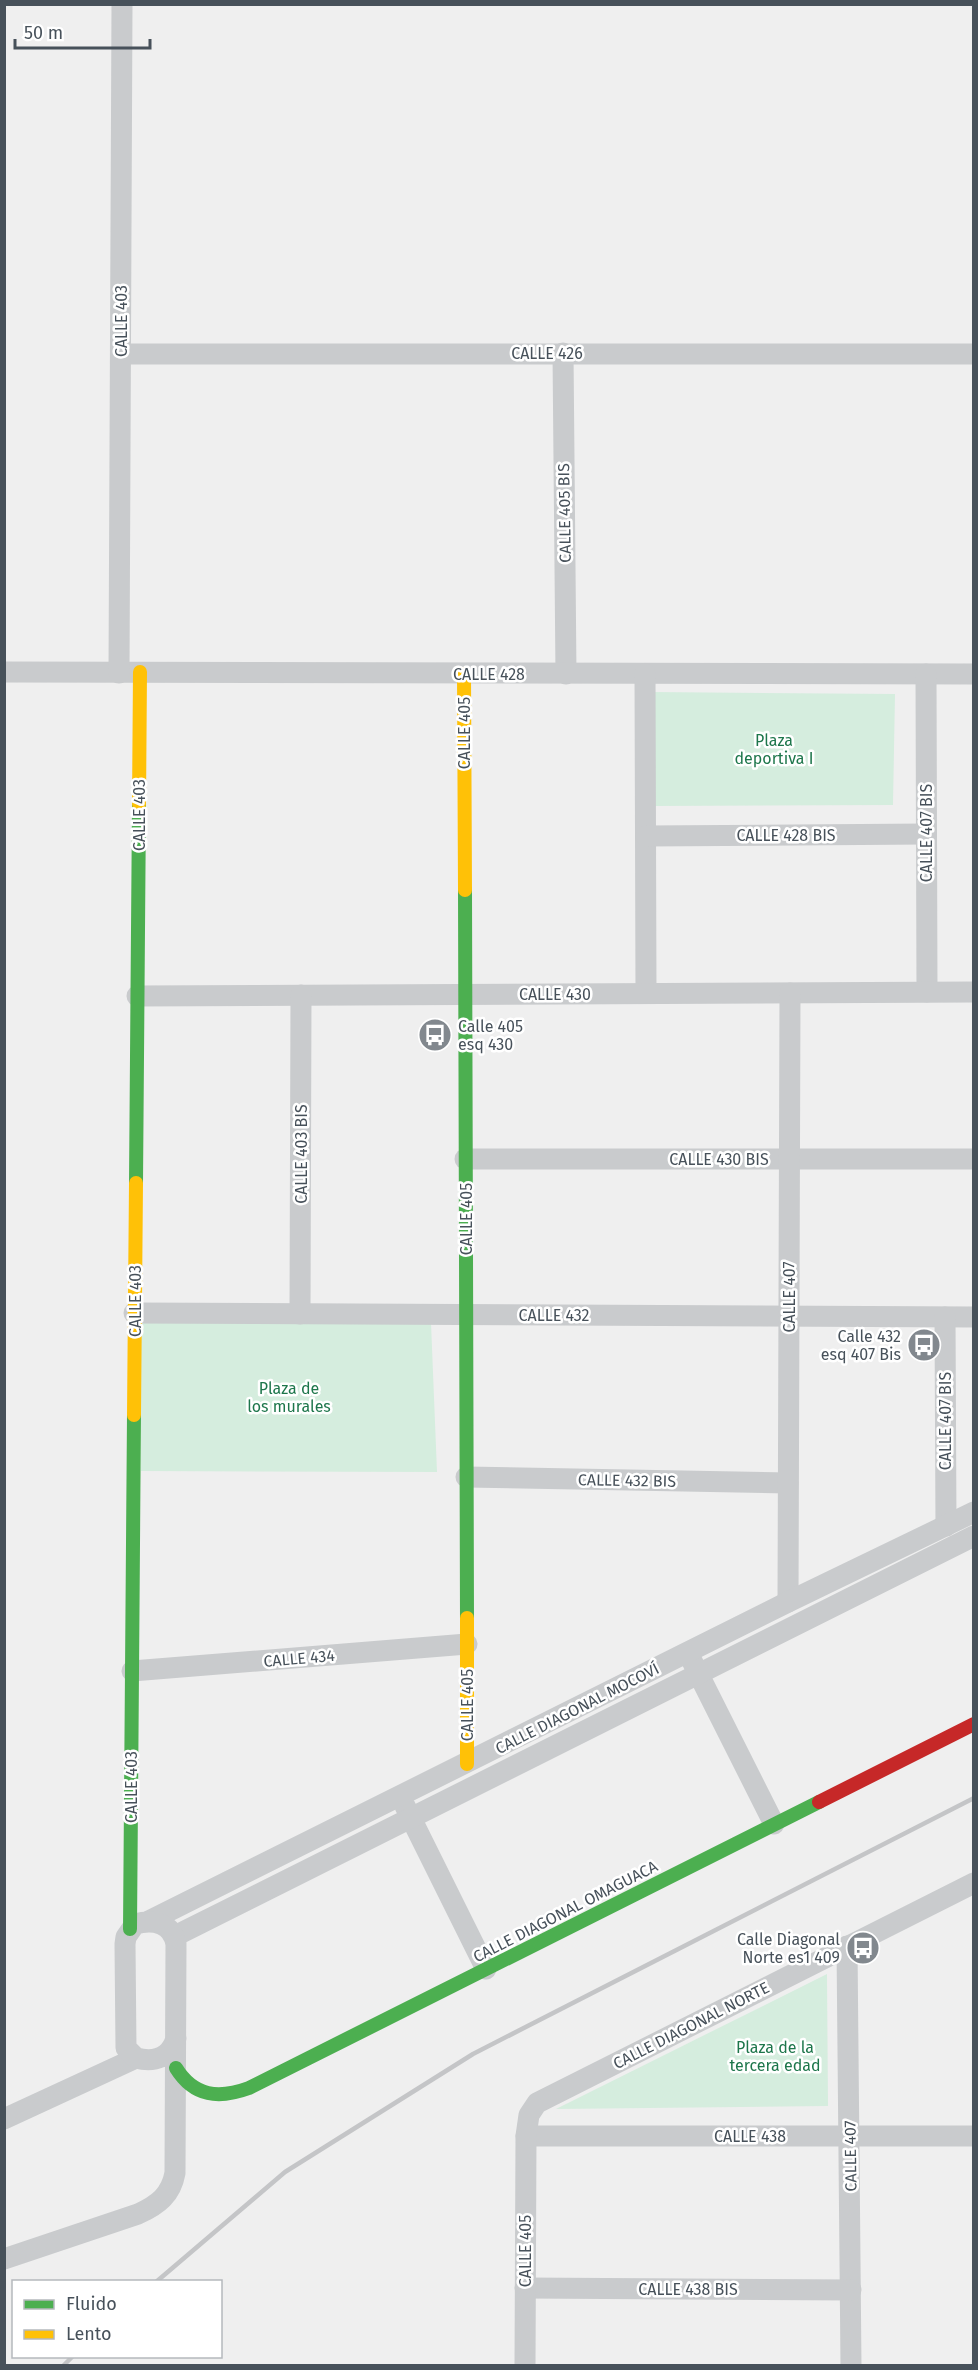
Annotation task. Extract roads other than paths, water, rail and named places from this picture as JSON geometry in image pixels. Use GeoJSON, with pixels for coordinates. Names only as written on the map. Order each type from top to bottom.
{"type":"FeatureCollection","features":[{"type":"Feature","properties":{"kind":"street","name":"CALLE 403"},"geometry":{"type":"LineString","coordinates":[[122,4],[121,354],[137,996],[132,1671],[139,1925],[125,1944],[124,2041],[130,2054],[136,2058]]}},
{"type":"Feature","properties":{"kind":"street","name":"CALLE 405 BIS"},"geometry":{"type":"LineString","coordinates":[[563,353],[566,674]]}},
{"type":"Feature","properties":{"kind":"street","name":"CALLE 426"},"geometry":{"type":"LineString","coordinates":[[121,354],[974,354]]}},
{"type":"Feature","properties":{"kind":"street","name":"CALLE 428"},"geometry":{"type":"LineString","coordinates":[[4,672],[974,674]]}},
{"type":"Feature","properties":{"kind":"street","name":"CALLE 405"},"geometry":{"type":"LineString","coordinates":[[464,674],[467,1764]]}},
{"type":"Feature","properties":{"kind":"street"},"geometry":{"type":"LineString","coordinates":[[645,674],[646,993]]}},
{"type":"Feature","properties":{"kind":"street","name":"CALLE 407 BIS"},"geometry":{"type":"LineString","coordinates":[[926,674],[927,992]]}},
{"type":"Feature","properties":{"kind":"street","name":"CALLE 428 BIS"},"geometry":{"type":"LineString","coordinates":[[646,836],[926,834]]}},
{"type":"Feature","properties":{"kind":"street","name":"CALLE 430"},"geometry":{"type":"LineString","coordinates":[[137,996],[974,992]]}},
{"type":"Feature","properties":{"kind":"street","name":"CALLE 407"},"geometry":{"type":"LineString","coordinates":[[788,1602],[790,993]]}},
{"type":"Feature","properties":{"kind":"street","name":"CALLE 403 BIS"},"geometry":{"type":"LineString","coordinates":[[300,1314],[301,995]]}},
{"type":"Feature","properties":{"kind":"street","name":"CALLE 430 BIS"},"geometry":{"type":"LineString","coordinates":[[465,1159],[974,1159]]}},
{"type":"Feature","properties":{"kind":"street","name":"CALLE 432"},"geometry":{"type":"LineString","coordinates":[[135,1313],[974,1317]]}},
{"type":"Feature","properties":{"kind":"street","name":"CALLE 407 BIS"},"geometry":{"type":"LineString","coordinates":[[945,1317],[946,1526]]}},
{"type":"Feature","properties":{"kind":"street","name":"CALLE 432 BIS"},"geometry":{"type":"LineString","coordinates":[[466,1478],[788,1483]]}},
{"type":"Feature","properties":{"kind":"street","name":"CALLE DIAGONAL MOCOVÍ"},"geometry":{"type":"LineString","coordinates":[[139,1925],[974,1512]]}},
{"type":"Feature","properties":{"kind":"street","name":"CALLE DIAGONAL MOCOVÍ"},"geometry":{"type":"LineString","coordinates":[[175,1936],[974,1536]]}},
{"type":"Feature","properties":{"kind":"street","name":"CALLE 434"},"geometry":{"type":"LineString","coordinates":[[132,1671],[467,1644]]}},
{"type":"Feature","properties":{"kind":"street"},"geometry":{"type":"LineString","coordinates":[[688,1652],[774,1824]]}},
{"type":"Feature","properties":{"kind":"street","name":"CALLE DIAGONAL OMAGUACA"},"geometry":{"type":"LineString","coordinates":[[176,2068],[182,2080],[201,2093],[223,2096],[235,2094],[974,1724]]}},
{"type":"Feature","properties":{"kind":"street"},"geometry":{"type":"LineString","coordinates":[[401,1797],[486,1969]]}},
{"type":"Feature","properties":{"kind":"street","name":"CALLE DIAGONAL NORTE"},"geometry":{"type":"LineString","coordinates":[[526,2136],[529,2115],[543,2099],[974,1883]]}},
{"type":"Feature","properties":{"kind":"street"},"geometry":{"type":"LineString","coordinates":[[4,2259],[153,2208],[173,2187],[176,2129],[175,1936],[164,1925],[139,1925]]}},
{"type":"Feature","properties":{"kind":"street","name":"CALLE 407"},"geometry":{"type":"LineString","coordinates":[[847,1946],[851,2366]]}},
{"type":"Feature","properties":{"kind":"street"},"geometry":{"type":"LineString","coordinates":[[4,2119],[136,2058],[159,2059],[171,2050],[176,2038]]}},
{"type":"Feature","properties":{"kind":"street","name":"CALLE 405"},"geometry":{"type":"LineString","coordinates":[[525,2366],[526,2136]]}},
{"type":"Feature","properties":{"kind":"street","name":"CALLE 438"},"geometry":{"type":"LineString","coordinates":[[526,2136],[974,2136]]}},
{"type":"Feature","properties":{"kind":"street","name":"CALLE 438 BIS"},"geometry":{"type":"LineString","coordinates":[[525,2288],[851,2290]]}},
{"type":"Feature","properties":{"kind":"railway"},"geometry":{"type":"LineString","coordinates":[[158,2280],[285,2172],[473,2054],[974,1798]]}},
{"type":"Feature","properties":{"kind":"railway"},"geometry":{"type":"LineString","coordinates":[[63,2366],[71,2358]]}},
{"type":"Feature","properties":{"kind":"place","name":"Calle 405 esq 430"},"geometry":{"type":"Point","coordinates":[435,1035]}},
{"type":"Feature","properties":{"kind":"place","name":"Calle 432 esq 407 Bis"},"geometry":{"type":"Point","coordinates":[924,1345]}},
{"type":"Feature","properties":{"kind":"place","name":"Calle Diagonal Norte es1 409"},"geometry":{"type":"Point","coordinates":[863,1948]}},
{"type":"Feature","properties":{"kind":"park label","name":"Plaza deportiva I"},"geometry":{"type":"Point","coordinates":[774,749]}},
{"type":"Feature","properties":{"kind":"park label","name":"Plaza de los murales"},"geometry":{"type":"Point","coordinates":[289,1397]}},
{"type":"Feature","properties":{"kind":"park label","name":"Plaza de la tercera edad"},"geometry":{"type":"Point","coordinates":[775,2056]}}]}
